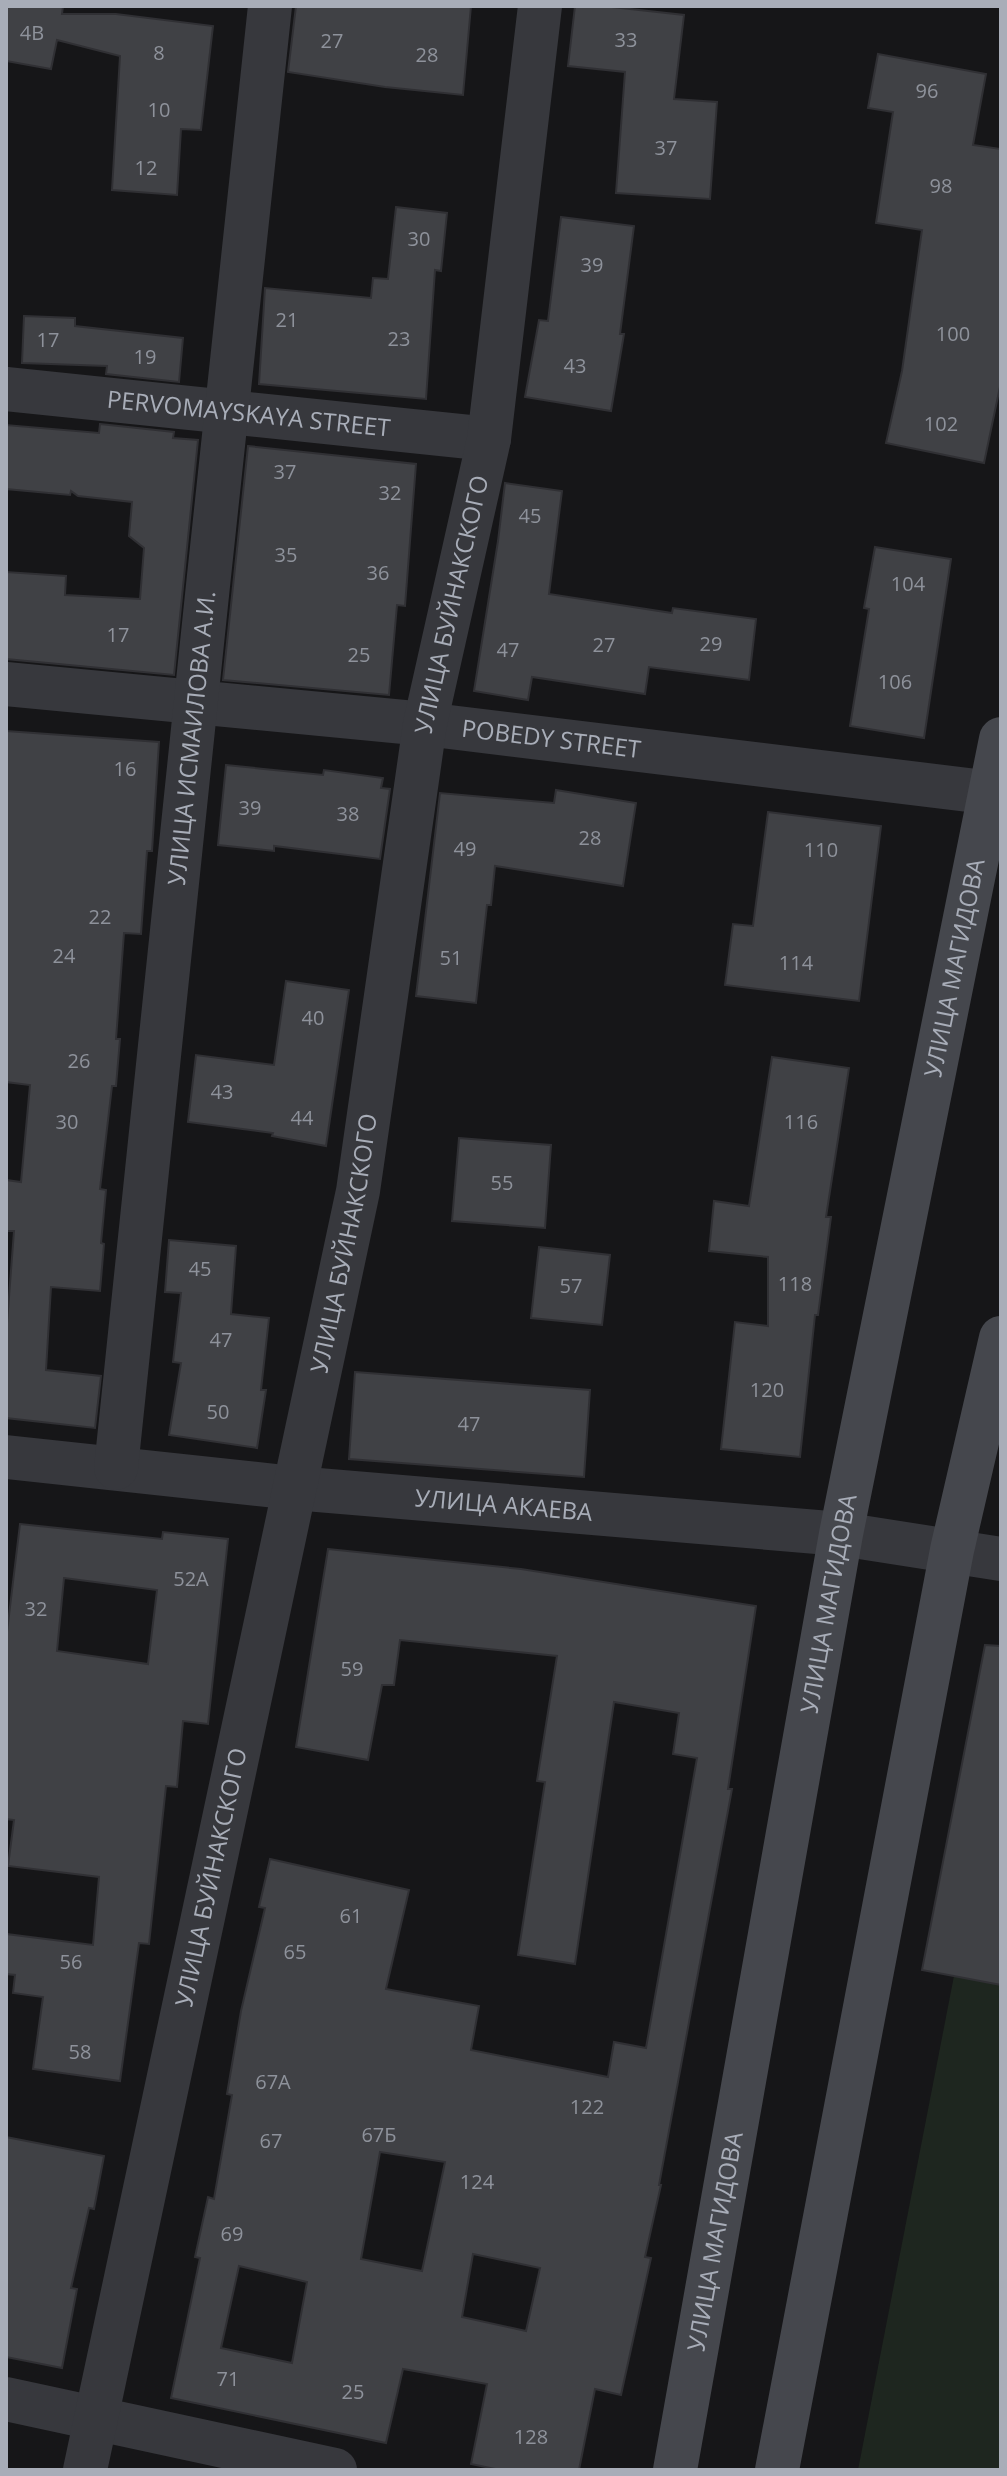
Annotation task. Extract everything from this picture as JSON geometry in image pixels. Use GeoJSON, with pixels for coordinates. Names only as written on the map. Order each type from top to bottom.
{"type":"FeatureCollection","features":[{"type":"Feature","properties":{"kind":"main road","name":"УЛИЦА МАГИДОВА"},"geometry":{"type":"LineString","coordinates":[[675,2470],[841,1534],[996,793],[1001,739]]}},
{"type":"Feature","properties":{"kind":"main road"},"geometry":{"type":"LineString","coordinates":[[777,2470],[952,1550],[1001,1338]]}},
{"type":"Feature","properties":{"kind":"street","name":"УЛИЦА ИСМАИЛОВА А.И."},"geometry":{"type":"LineString","coordinates":[[116,1468],[198,701],[225,410],[270,6]]}},
{"type":"Feature","properties":{"kind":"street","name":"УЛИЦА БУЙНАКСКОГО"},"geometry":{"type":"LineString","coordinates":[[85,2470],[358,1191],[425,724],[489,439],[540,6]]}},
{"type":"Feature","properties":{"kind":"street","name":"PERVOMAYSKAYA STREET"},"geometry":{"type":"LineString","coordinates":[[6,389],[489,439]]}},
{"type":"Feature","properties":{"kind":"street","name":"POBEDY STREET"},"geometry":{"type":"LineString","coordinates":[[6,684],[425,724],[996,793]]}},
{"type":"Feature","properties":{"kind":"street","name":"УЛИЦА АКАЕВА"},"geometry":{"type":"LineString","coordinates":[[6,1457],[294,1488],[841,1534],[1001,1559]]}},
{"type":"Feature","properties":{"kind":"street"},"geometry":{"type":"LineString","coordinates":[[6,2399],[335,2470]]}},
{"type":"Feature","properties":{"kind":"shaded area"},"geometry":{"type":"Polygon","coordinates":[[[1001,1734],[1001,2470],[858,2470],[1001,1734]]]}},
{"type":"Feature","properties":{"kind":"building"},"geometry":{"type":"Polygon","coordinates":[[[6,6],[63,6],[62,14],[116,14],[213,26],[201,130],[181,129],[177,195],[112,190],[120,56],[57,40],[51,69],[6,61],[6,6]]]}},
{"type":"Feature","properties":{"kind":"building"},"geometry":{"type":"Polygon","coordinates":[[[296,6],[471,6],[463,95],[288,72],[296,6]]]}},
{"type":"Feature","properties":{"kind":"building"},"geometry":{"type":"Polygon","coordinates":[[[575,6],[684,15],[674,99],[717,102],[710,199],[616,193],[625,72],[568,66],[575,6]]]}},
{"type":"Feature","properties":{"kind":"building"},"geometry":{"type":"Polygon","coordinates":[[[878,54],[986,74],[973,145],[1001,149],[1001,382],[984,463],[886,443],[902,371],[922,230],[876,223],[893,112],[868,108],[878,54]]]}},
{"type":"Feature","properties":{"kind":"building"},"geometry":{"type":"Polygon","coordinates":[[[396,207],[447,213],[441,271],[435,270],[426,399],[259,384],[265,288],[371,298],[373,278],[388,279],[396,207]]]}},
{"type":"Feature","properties":{"kind":"building"},"geometry":{"type":"Polygon","coordinates":[[[561,217],[634,226],[620,334],[624,334],[611,411],[525,397],[539,320],[548,321],[561,217]]]}},
{"type":"Feature","properties":{"kind":"building"},"geometry":{"type":"Polygon","coordinates":[[[24,316],[75,318],[75,326],[183,338],[179,382],[106,374],[107,366],[22,363],[24,316]]]}},
{"type":"Feature","properties":{"kind":"building"},"geometry":{"type":"Polygon","coordinates":[[[100,424],[174,432],[173,438],[198,440],[174,675],[6,659],[6,572],[66,576],[65,595],[140,599],[144,548],[129,536],[132,502],[78,496],[71,491],[70,495],[6,489],[6,425],[99,433],[100,424]]]}},
{"type":"Feature","properties":{"kind":"building"},"geometry":{"type":"Polygon","coordinates":[[[248,446],[416,464],[405,606],[397,605],[389,695],[223,680],[248,446]]]}},
{"type":"Feature","properties":{"kind":"building"},"geometry":{"type":"Polygon","coordinates":[[[505,483],[562,491],[549,594],[672,613],[673,608],[756,619],[749,680],[649,667],[645,694],[532,677],[528,700],[474,691],[505,483]]]}},
{"type":"Feature","properties":{"kind":"building"},"geometry":{"type":"Polygon","coordinates":[[[875,547],[951,559],[924,738],[850,726],[869,609],[864,608],[875,547]]]}},
{"type":"Feature","properties":{"kind":"building"},"geometry":{"type":"Polygon","coordinates":[[[6,731],[159,742],[152,851],[147,851],[141,934],[124,933],[116,1039],[120,1039],[116,1086],[112,1086],[100,1189],[106,1190],[100,1291],[51,1287],[46,1370],[101,1376],[95,1428],[6,1418],[6,1336],[14,1231],[6,1231],[6,1180],[21,1182],[30,1085],[6,1082],[6,731]]]}},
{"type":"Feature","properties":{"kind":"building"},"geometry":{"type":"Polygon","coordinates":[[[226,765],[323,775],[324,770],[383,778],[381,788],[390,789],[380,859],[274,846],[274,851],[218,845],[226,765]]]}},
{"type":"Feature","properties":{"kind":"building"},"geometry":{"type":"Polygon","coordinates":[[[556,790],[636,803],[623,886],[495,866],[491,905],[487,905],[476,1003],[416,996],[440,793],[554,803],[556,790]]]}},
{"type":"Feature","properties":{"kind":"building"},"geometry":{"type":"Polygon","coordinates":[[[768,812],[881,826],[859,1001],[725,985],[733,924],[753,926],[768,812]]]}},
{"type":"Feature","properties":{"kind":"building"},"geometry":{"type":"Polygon","coordinates":[[[286,981],[349,990],[326,1146],[272,1136],[273,1133],[188,1122],[196,1055],[274,1065],[286,981]]]}},
{"type":"Feature","properties":{"kind":"building"},"geometry":{"type":"Polygon","coordinates":[[[772,1057],[849,1068],[826,1217],[831,1217],[818,1315],[815,1315],[800,1457],[721,1449],[735,1322],[768,1326],[768,1257],[709,1251],[714,1201],[749,1206],[772,1057]]]}},
{"type":"Feature","properties":{"kind":"building"},"geometry":{"type":"Polygon","coordinates":[[[459,1138],[551,1145],[545,1228],[452,1221],[459,1138]]]}},
{"type":"Feature","properties":{"kind":"building"},"geometry":{"type":"Polygon","coordinates":[[[169,1240],[236,1246],[231,1314],[269,1318],[261,1390],[266,1390],[257,1448],[169,1435],[181,1363],[173,1362],[181,1293],[165,1292],[169,1240]]]}},
{"type":"Feature","properties":{"kind":"building"},"geometry":{"type":"Polygon","coordinates":[[[539,1247],[610,1255],[602,1325],[531,1318],[539,1247]]]}},
{"type":"Feature","properties":{"kind":"building"},"geometry":{"type":"Polygon","coordinates":[[[355,1372],[590,1390],[584,1477],[349,1459],[355,1372]]]}},
{"type":"Feature","properties":{"kind":"building"},"geometry":{"type":"Polygon","coordinates":[[[20,1524],[162,1539],[163,1532],[228,1539],[208,1724],[183,1721],[177,1787],[166,1786],[149,1944],[139,1943],[120,2081],[33,2069],[43,1997],[13,1993],[15,1975],[6,1974],[6,1934],[93,1945],[99,1877],[8,1866],[14,1820],[6,1819],[6,1640],[20,1524]],[[64,1578],[57,1651],[148,1664],[157,1590],[64,1578]]]}},
{"type":"Feature","properties":{"kind":"building"},"geometry":{"type":"Polygon","coordinates":[[[328,1549],[521,1569],[756,1606],[728,1789],[732,1789],[661,2185],[645,2257],[651,2258],[621,2395],[595,2389],[579,2470],[500,2470],[471,2464],[487,2384],[403,2369],[386,2443],[171,2398],[200,2258],[195,2257],[208,2197],[214,2199],[232,2095],[227,2094],[241,2011],[265,1908],[259,1907],[270,1859],[409,1890],[386,1989],[479,2006],[471,2050],[608,2077],[614,2042],[646,2048],[697,1758],[673,1754],[679,1713],[614,1702],[575,1964],[518,1955],[545,1782],[537,1781],[557,1656],[400,1640],[394,1685],[382,1685],[368,1760],[296,1747],[328,1549]],[[380,2152],[361,2259],[422,2271],[445,2162],[380,2152]],[[473,2254],[462,2317],[526,2331],[540,2268],[473,2254]],[[239,2266],[221,2348],[292,2363],[307,2282],[239,2266]]]}},
{"type":"Feature","properties":{"kind":"building"},"geometry":{"type":"Polygon","coordinates":[[[985,1645],[1001,1646],[1001,1985],[922,1970],[985,1645]]]}},
{"type":"Feature","properties":{"kind":"building"},"geometry":{"type":"Polygon","coordinates":[[[6,2137],[104,2156],[94,2209],[89,2208],[71,2288],[77,2289],[62,2368],[6,2357],[6,2137]]]}}]}
